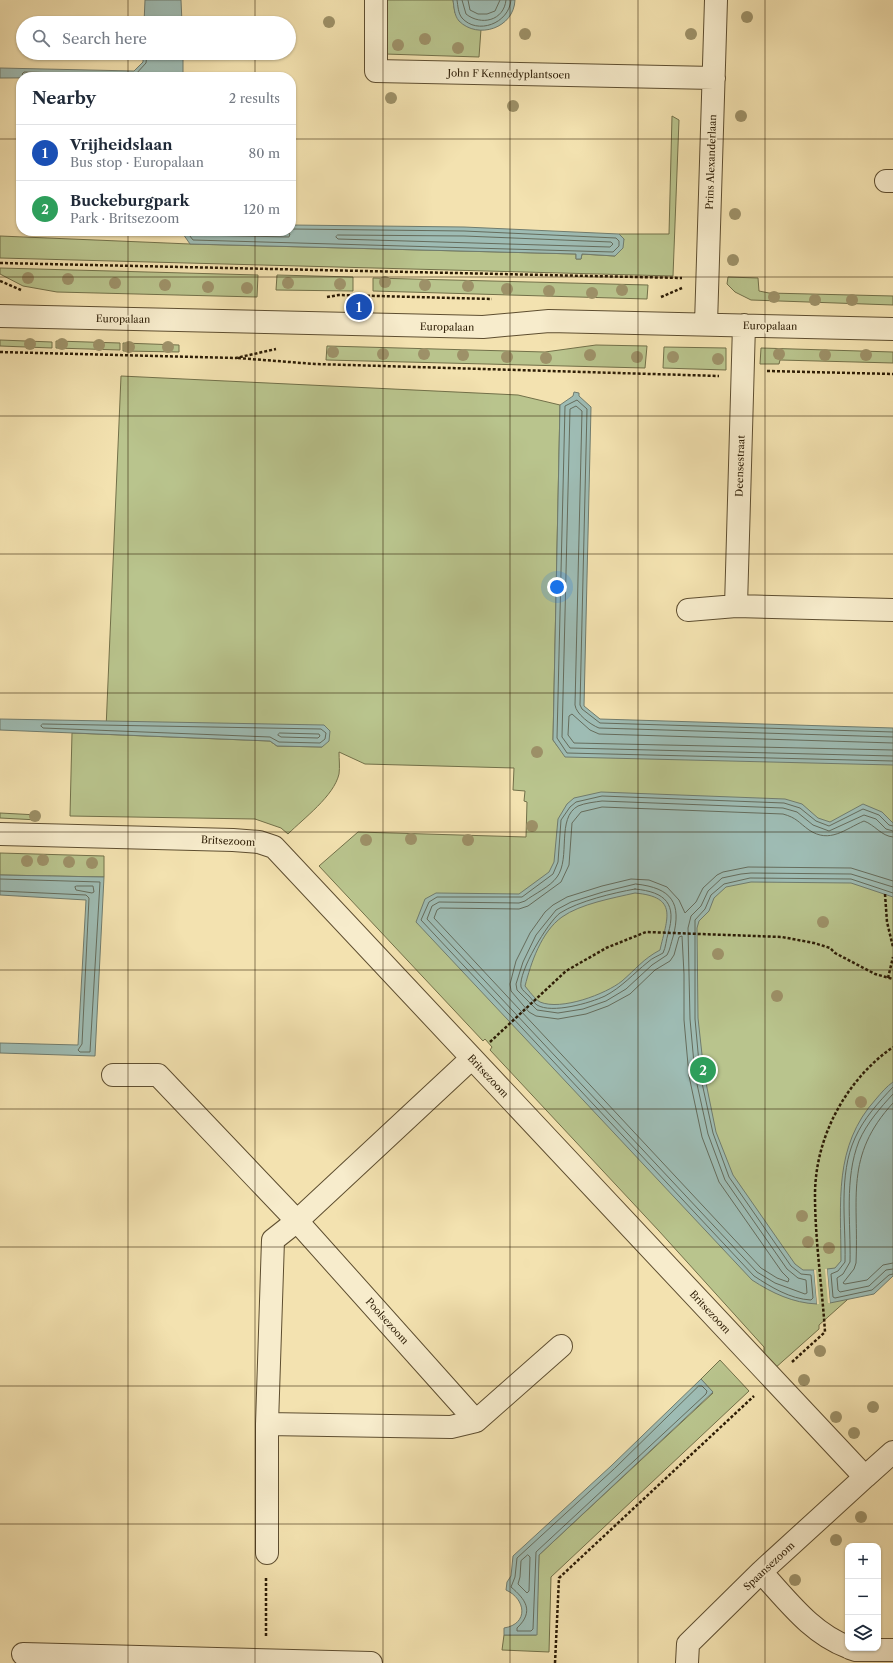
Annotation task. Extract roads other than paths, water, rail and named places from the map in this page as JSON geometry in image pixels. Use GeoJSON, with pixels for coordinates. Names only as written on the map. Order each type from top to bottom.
{"type":"FeatureCollection","features":[{"type":"Feature","properties":{"kind":"street","name":"John F Kennedyplantsoen"},"geometry":{"type":"LineString","coordinates":[[376,0],[376,71],[714,78]]}},
{"type":"Feature","properties":{"kind":"street","name":"Prins Alexanderlaan"},"geometry":{"type":"LineString","coordinates":[[706,324],[716,0]]}},
{"type":"Feature","properties":{"kind":"street","name":"Europalaan"},"geometry":{"type":"LineString","coordinates":[[0,316],[483,327],[549,321],[893,328]]}},
{"type":"Feature","properties":{"kind":"street","name":"Deensestraat"},"geometry":{"type":"LineString","coordinates":[[736,606],[744,325]]}},
{"type":"Feature","properties":{"kind":"street"},"geometry":{"type":"LineString","coordinates":[[688,610],[736,606],[893,610]]}},
{"type":"Feature","properties":{"kind":"street","name":"Britsezoom"},"geometry":{"type":"LineString","coordinates":[[0,834],[233,840],[259,842],[274,848],[865,1477]]}},
{"type":"Feature","properties":{"kind":"street"},"geometry":{"type":"LineString","coordinates":[[267,1553],[267,1424],[273,1240],[297,1221],[472,1058]]}},
{"type":"Feature","properties":{"kind":"street","name":"Poolsezoom"},"geometry":{"type":"LineString","coordinates":[[113,1075],[158,1075],[297,1221],[476,1421]]}},
{"type":"Feature","properties":{"kind":"street"},"geometry":{"type":"LineString","coordinates":[[267,1424],[451,1427],[476,1421],[562,1346]]}},
{"type":"Feature","properties":{"kind":"street"},"geometry":{"type":"LineString","coordinates":[[865,1477],[893,1452]]}},
{"type":"Feature","properties":{"kind":"street","name":"Spaansezoom"},"geometry":{"type":"LineString","coordinates":[[687,1663],[688,1644],[762,1572],[865,1477]]}},
{"type":"Feature","properties":{"kind":"street"},"geometry":{"type":"LineString","coordinates":[[762,1572],[810,1626],[834,1642],[845,1646]]}},
{"type":"Feature","properties":{"kind":"street"},"geometry":{"type":"LineString","coordinates":[[881,1650],[893,1650]]}},
{"type":"Feature","properties":{"kind":"street"},"geometry":{"type":"LineString","coordinates":[[23,1654],[371,1663]]}},
{"type":"Feature","properties":{"kind":"water"},"geometry":{"type":"Polygon","coordinates":[[[145,0],[181,0],[182,16],[144,16],[145,0]]]}},
{"type":"Feature","properties":{"kind":"water"},"geometry":{"type":"Polygon","coordinates":[[[453,0],[515,0],[513,10],[502,24],[494,28],[476,30],[467,27],[457,19],[453,0]]]}},
{"type":"Feature","properties":{"kind":"water"},"geometry":{"type":"Polygon","coordinates":[[[143,60],[183,60],[183,72],[16,72],[16,78],[0,78],[0,68],[134,71],[143,62],[143,60]]]}},
{"type":"Feature","properties":{"kind":"water"},"geometry":{"type":"Polygon","coordinates":[[[296,225],[464,227],[619,234],[624,239],[623,248],[615,256],[582,254],[581,259],[576,259],[576,254],[190,244],[184,236],[296,236],[296,225]]]}},
{"type":"Feature","properties":{"kind":"water"},"geometry":{"type":"Polygon","coordinates":[[[574,392],[579,393],[579,396],[591,407],[584,706],[600,719],[893,728],[893,765],[565,757],[553,740],[560,405],[573,396],[574,392]]]}},
{"type":"Feature","properties":{"kind":"water"},"geometry":{"type":"Polygon","coordinates":[[[0,719],[324,725],[330,731],[329,741],[322,747],[277,746],[270,741],[0,730],[0,719]]]}},
{"type":"Feature","properties":{"kind":"water"},"geometry":{"type":"Polygon","coordinates":[[[601,792],[785,799],[802,804],[818,818],[830,822],[863,804],[882,812],[893,823],[893,897],[851,883],[751,882],[726,887],[714,898],[709,911],[699,921],[697,928],[698,1018],[704,1073],[716,1132],[733,1175],[795,1264],[803,1270],[814,1270],[817,1304],[800,1302],[791,1299],[767,1289],[752,1280],[416,922],[425,899],[436,893],[519,894],[549,872],[554,862],[558,819],[567,804],[574,798],[601,792]],[[635,893],[607,899],[578,908],[562,917],[548,931],[538,948],[525,986],[540,1002],[559,1004],[571,1003],[595,996],[622,981],[644,961],[660,950],[667,919],[667,911],[664,904],[658,899],[649,895],[635,893]]]}},
{"type":"Feature","properties":{"kind":"water"},"geometry":{"type":"Polygon","coordinates":[[[0,875],[104,877],[95,1056],[0,1053],[0,1043],[78,1045],[86,900],[0,895],[0,875]]]}},
{"type":"Feature","properties":{"kind":"water"},"geometry":{"type":"Polygon","coordinates":[[[893,1082],[893,1276],[874,1294],[830,1303],[827,1269],[835,1268],[841,1261],[840,1218],[842,1176],[846,1156],[852,1136],[862,1117],[880,1094],[893,1082]]]}},
{"type":"Feature","properties":{"kind":"water"},"geometry":{"type":"Polygon","coordinates":[[[701,1379],[713,1392],[539,1555],[537,1635],[504,1635],[504,1628],[512,1626],[518,1622],[522,1611],[518,1599],[506,1590],[507,1582],[511,1576],[513,1556],[611,1466],[701,1379]]]}},
{"type":"Feature","properties":{"kind":"place","name":"Vrijheidslaan"},"geometry":{"type":"Point","coordinates":[359,307]}},
{"type":"Feature","properties":{"kind":"place","name":"Buckeburgpark"},"geometry":{"type":"Point","coordinates":[703,1070]}}]}
